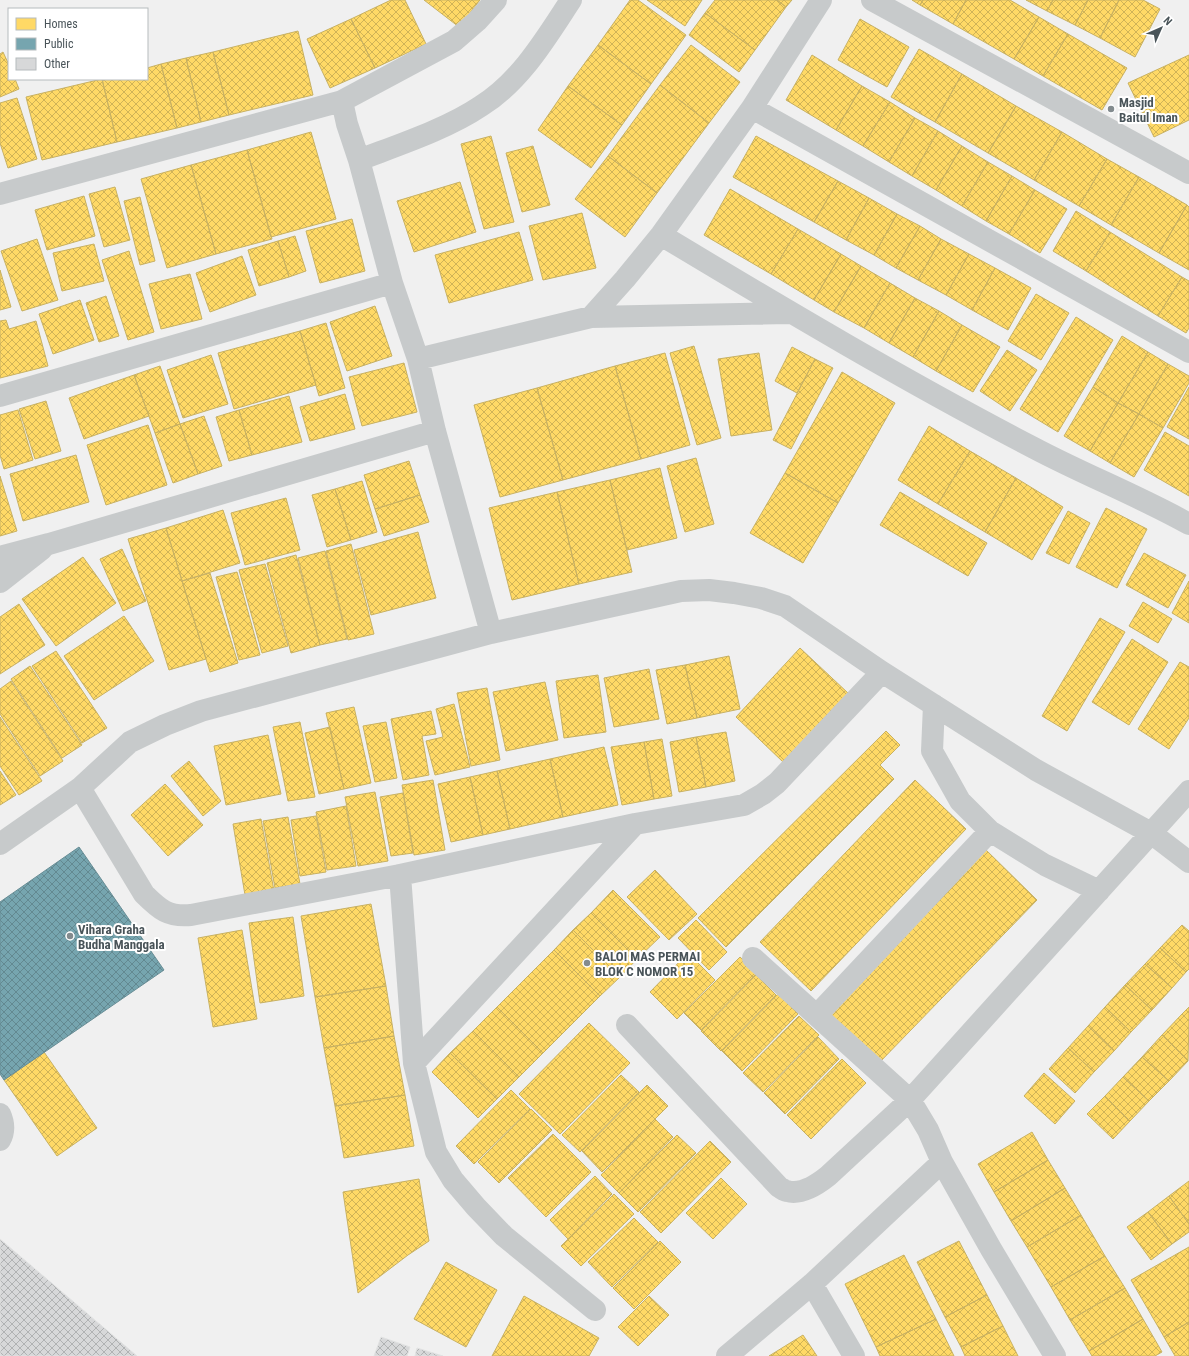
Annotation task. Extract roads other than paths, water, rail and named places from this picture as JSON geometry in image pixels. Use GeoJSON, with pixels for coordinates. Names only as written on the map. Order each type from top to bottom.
{"type":"FeatureCollection","features":[{"type":"Feature","properties":{"kind":"street"},"geometry":{"type":"LineString","coordinates":[[0,194],[342,101],[454,41],[477,21],[496,0]]}},
{"type":"Feature","properties":{"kind":"street"},"geometry":{"type":"LineString","coordinates":[[359,160],[446,125],[482,106],[505,88],[524,67],[544,42],[571,0]]}},
{"type":"Feature","properties":{"kind":"street"},"geometry":{"type":"LineString","coordinates":[[591,317],[661,235],[752,108],[821,0]]}},
{"type":"Feature","properties":{"kind":"street"},"geometry":{"type":"LineString","coordinates":[[872,0],[1189,173]]}},
{"type":"Feature","properties":{"kind":"street"},"geometry":{"type":"LineString","coordinates":[[342,101],[347,124],[359,160],[392,283],[418,358],[435,431],[491,633]]}},
{"type":"Feature","properties":{"kind":"street"},"geometry":{"type":"LineString","coordinates":[[752,108],[1189,352]]}},
{"type":"Feature","properties":{"kind":"street"},"geometry":{"type":"LineString","coordinates":[[661,235],[918,386],[1035,449],[1186,517]]}},
{"type":"Feature","properties":{"kind":"street"},"geometry":{"type":"LineString","coordinates":[[0,396],[392,283]]}},
{"type":"Feature","properties":{"kind":"street"},"geometry":{"type":"LineString","coordinates":[[418,358],[591,317],[792,313]]}},
{"type":"Feature","properties":{"kind":"street"},"geometry":{"type":"LineString","coordinates":[[0,557],[435,431]]}},
{"type":"Feature","properties":{"kind":"street"},"geometry":{"type":"LineString","coordinates":[[0,582],[49,544]]}},
{"type":"Feature","properties":{"kind":"street"},"geometry":{"type":"LineString","coordinates":[[0,844],[80,788],[130,742],[202,711],[491,633],[681,591],[715,591],[761,598],[785,606],[882,672],[1036,770],[1151,833],[1189,862]]}},
{"type":"Feature","properties":{"kind":"street"},"geometry":{"type":"LineString","coordinates":[[80,788],[144,894],[164,912],[178,916],[199,913],[400,875],[635,824],[744,805],[754,800],[777,782],[882,672]]}},
{"type":"Feature","properties":{"kind":"street"},"geometry":{"type":"LineString","coordinates":[[934,704],[932,751],[960,801],[990,830],[1045,865],[1099,891]]}},
{"type":"Feature","properties":{"kind":"street"},"geometry":{"type":"LineString","coordinates":[[627,1025],[779,1187],[788,1192],[796,1192],[818,1184],[910,1100],[1189,791]]}},
{"type":"Feature","properties":{"kind":"street"},"geometry":{"type":"LineString","coordinates":[[414,1063],[635,824]]}},
{"type":"Feature","properties":{"kind":"street"},"geometry":{"type":"LineString","coordinates":[[817,1015],[990,830]]}},
{"type":"Feature","properties":{"kind":"street"},"geometry":{"type":"LineString","coordinates":[[400,875],[414,1063],[436,1152],[453,1180],[504,1236],[595,1310]]}},
{"type":"Feature","properties":{"kind":"street"},"geometry":{"type":"LineString","coordinates":[[753,958],[910,1100],[928,1130],[942,1162],[991,1249],[1055,1356]]}},
{"type":"Feature","properties":{"kind":"street"},"geometry":{"type":"LineString","coordinates":[[0,1114],[3,1120],[3,1134],[0,1140]]}},
{"type":"Feature","properties":{"kind":"street"},"geometry":{"type":"LineString","coordinates":[[727,1356],[812,1284],[942,1162]]}},
{"type":"Feature","properties":{"kind":"street"},"geometry":{"type":"LineString","coordinates":[[812,1284],[854,1356]]}},
{"type":"Feature","properties":{"kind":"place","name":"Masjid Baitul Iman"},"geometry":{"type":"Point","coordinates":[1111,109]}},
{"type":"Feature","properties":{"kind":"place","name":"Vihara Graha Budha Manggala"},"geometry":{"type":"Point","coordinates":[70,936]}},
{"type":"Feature","properties":{"kind":"place","name":"BALOI MAS PERMAI BLOK C NOMOR 15"},"geometry":{"type":"Point","coordinates":[587,963]}}]}
